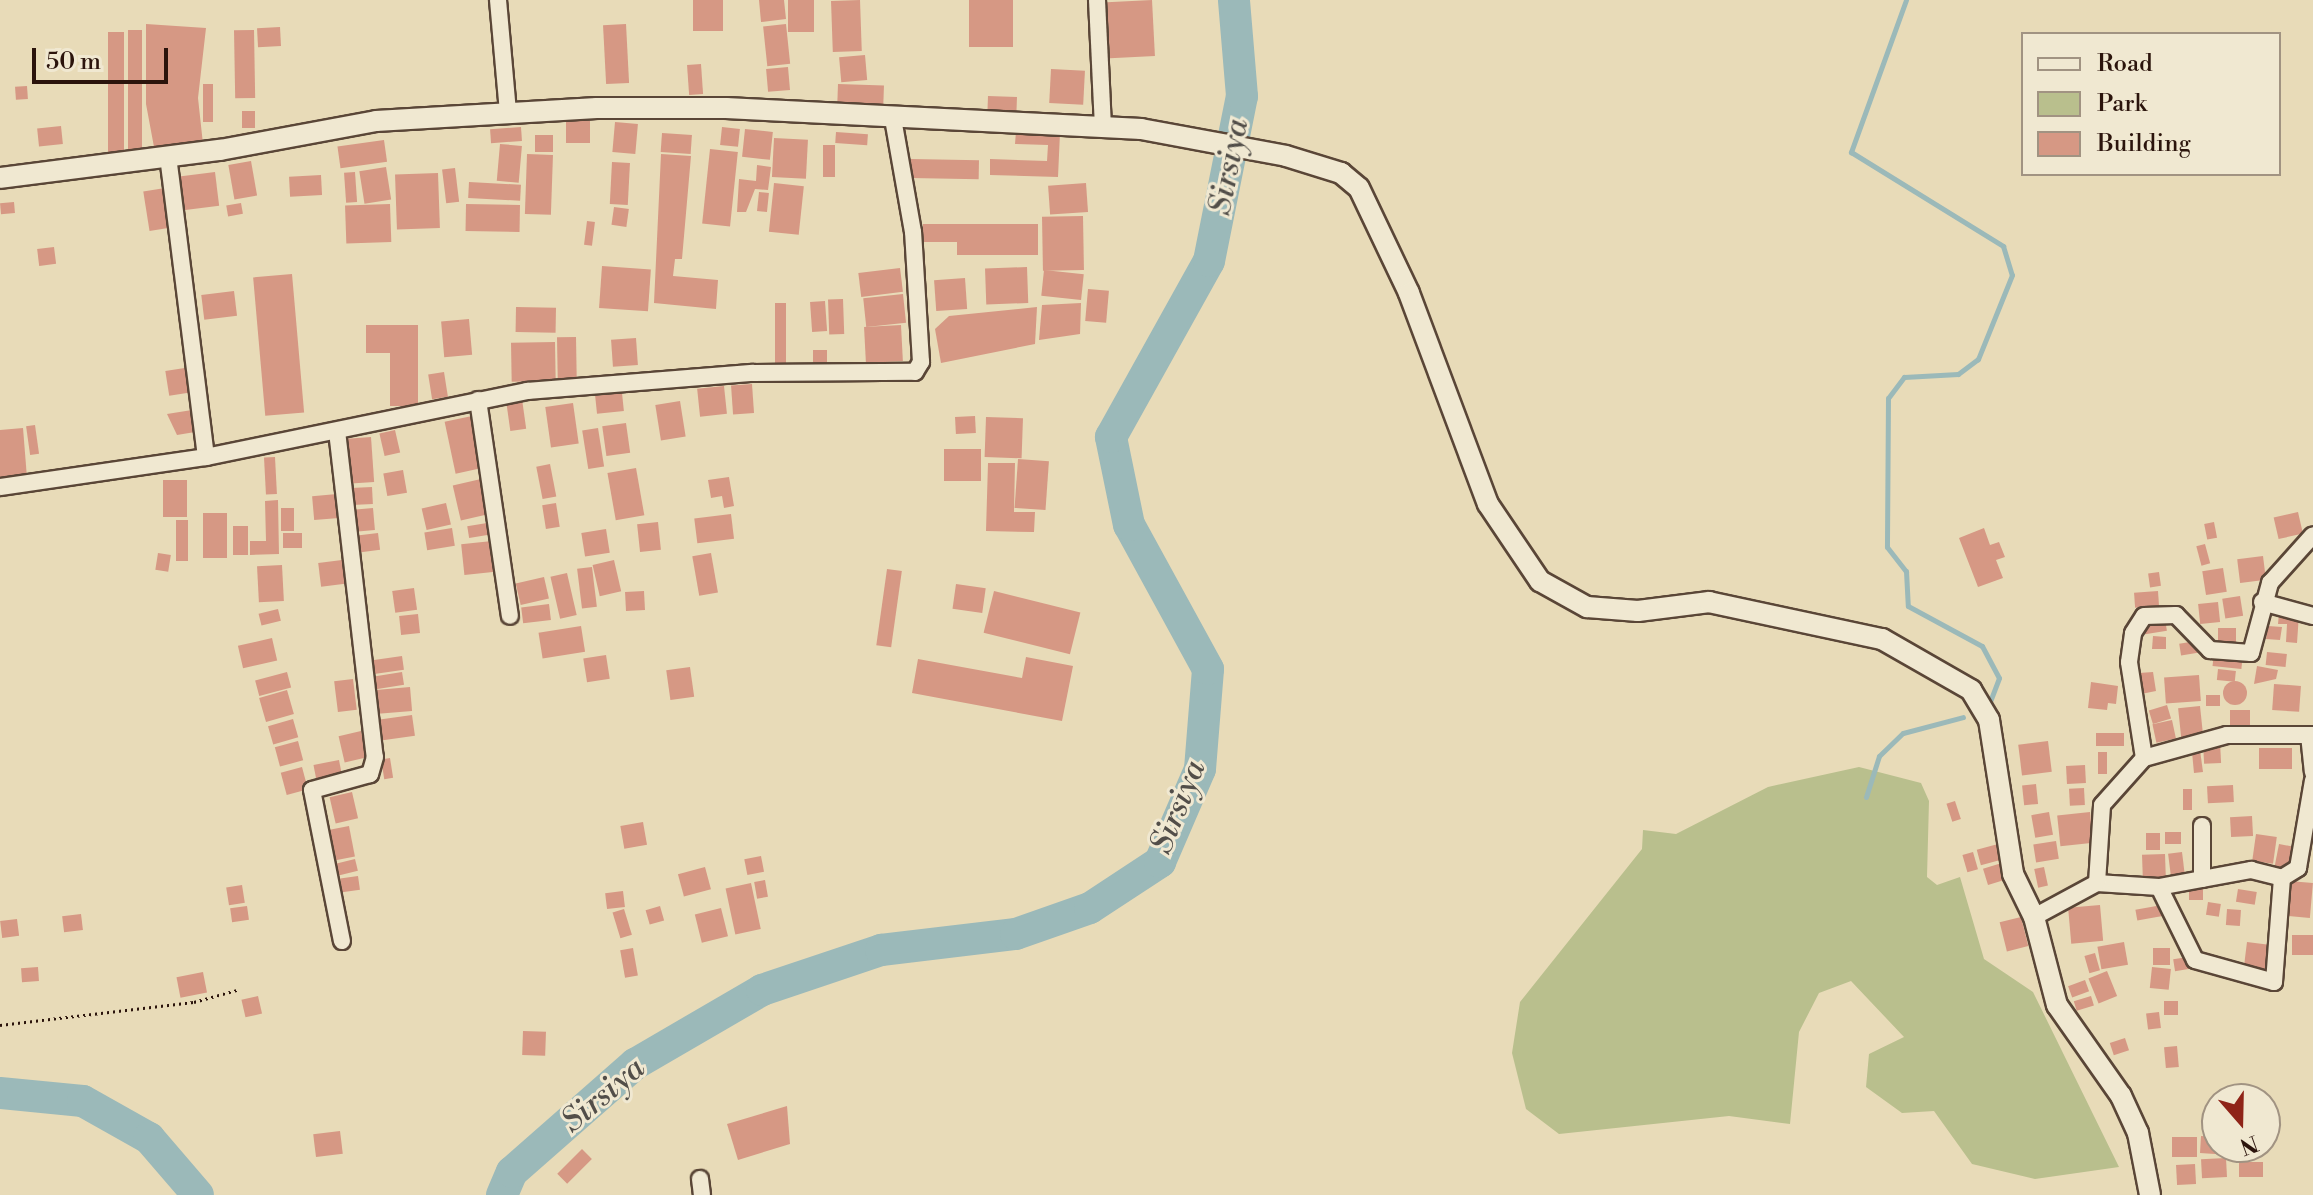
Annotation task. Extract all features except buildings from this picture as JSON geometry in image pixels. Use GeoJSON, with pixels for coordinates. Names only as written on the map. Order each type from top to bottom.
{"type":"FeatureCollection","features":[{"type":"Feature","properties":{"kind":"street"},"geometry":{"type":"LineString","coordinates":[[498,0],[508,111]]}},
{"type":"Feature","properties":{"kind":"street"},"geometry":{"type":"LineString","coordinates":[[1097,0],[1103,127]]}},
{"type":"Feature","properties":{"kind":"street"},"geometry":{"type":"LineString","coordinates":[[0,178],[168,156],[376,121],[508,111],[726,108],[1141,129],[1286,156],[1341,173],[1359,188],[1409,293],[1488,504],[1540,581],[1587,607],[1638,611],[1709,602],[1882,639],[1971,690],[1989,720],[2013,874],[2034,917],[2057,1005],[2121,1096],[2138,1133],[2150,1195]]}},
{"type":"Feature","properties":{"kind":"street"},"geometry":{"type":"LineString","coordinates":[[0,487],[206,457],[478,400],[587,384],[753,373],[915,372],[921,362],[913,232],[893,118]]}},
{"type":"Feature","properties":{"kind":"street"},"geometry":{"type":"LineString","coordinates":[[168,156],[206,457]]}},
{"type":"Feature","properties":{"kind":"street"},"geometry":{"type":"LineString","coordinates":[[478,400],[510,616]]}},
{"type":"Feature","properties":{"kind":"street"},"geometry":{"type":"LineString","coordinates":[[337,431],[375,757],[370,774],[312,790],[342,941]]}},
{"type":"Feature","properties":{"kind":"street"},"geometry":{"type":"LineString","coordinates":[[2144,758],[2129,662],[2133,633],[2144,616],[2176,615],[2210,650],[2251,653],[2262,602],[2283,562],[2313,535]]}},
{"type":"Feature","properties":{"kind":"street"},"geometry":{"type":"LineString","coordinates":[[2262,602],[2313,616]]}},
{"type":"Feature","properties":{"kind":"street"},"geometry":{"type":"LineString","coordinates":[[2097,883],[2102,805],[2144,758],[2227,735],[2311,735],[2313,772]]}},
{"type":"Feature","properties":{"kind":"street"},"geometry":{"type":"LineString","coordinates":[[2034,917],[2097,883],[2159,887],[2251,870],[2282,878],[2298,868],[2313,780]]}},
{"type":"Feature","properties":{"kind":"street"},"geometry":{"type":"LineString","coordinates":[[2202,826],[2202,879]]}},
{"type":"Feature","properties":{"kind":"street"},"geometry":{"type":"LineString","coordinates":[[2159,887],[2195,960],[2274,982],[2282,878]]}},
{"type":"Feature","properties":{"kind":"path"},"geometry":{"type":"LineString","coordinates":[[0,1025],[194,1002],[237,990]]}},
{"type":"Feature","properties":{"kind":"green space"},"geometry":{"type":"Polygon","coordinates":[[[1859,767],[1921,783],[1929,801],[1927,877],[1937,885],[1960,877],[1984,959],[2033,992],[2119,1167],[2035,1179],[1972,1164],[1934,1111],[1902,1113],[1866,1087],[1869,1054],[1904,1037],[1851,981],[1819,993],[1799,1032],[1790,1124],[1729,1116],[1559,1134],[1526,1109],[1512,1053],[1520,1002],[1642,849],[1643,830],[1676,834],[1768,787],[1859,767]]]}},
{"type":"Feature","properties":{"kind":"waterway","name":"Sirsiya"},"geometry":{"type":"LineString","coordinates":[[502,1195],[512,1172],[635,1064],[762,990],[881,950],[1016,934],[1090,908],[1160,862],[1200,769],[1208,669],[1129,525],[1111,437],[1209,261],[1242,96],[1234,0]]}},
{"type":"Feature","properties":{"kind":"waterway"},"geometry":{"type":"LineString","coordinates":[[1906,0],[1851,152],[2003,246],[2012,275],[1978,359],[1958,374],[1904,377],[1888,398],[1887,547],[1906,571],[1908,606],[1982,646],[1999,678],[1990,702]]}},
{"type":"Feature","properties":{"kind":"waterway"},"geometry":{"type":"LineString","coordinates":[[1866,797],[1879,756],[1903,733],[1963,717]]}},
{"type":"Feature","properties":{"kind":"waterway"},"geometry":{"type":"LineString","coordinates":[[0,1093],[83,1101],[149,1138],[198,1195]]}}]}
